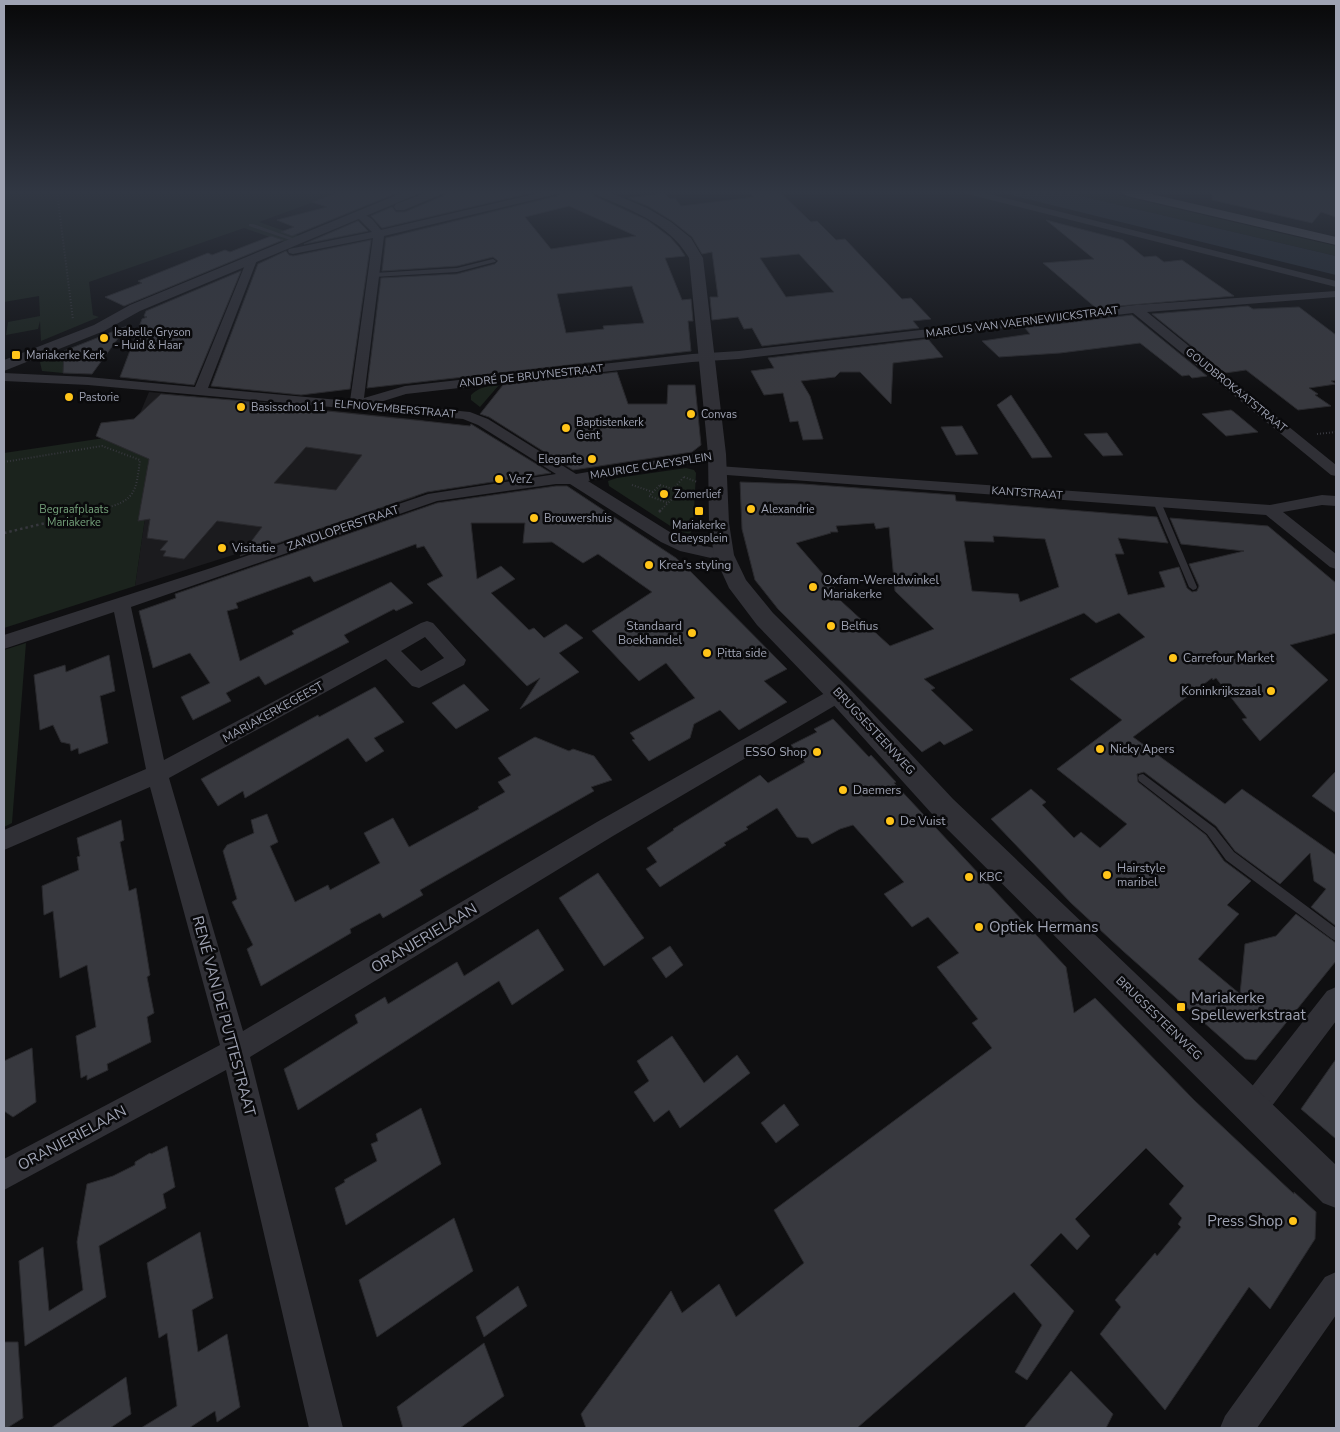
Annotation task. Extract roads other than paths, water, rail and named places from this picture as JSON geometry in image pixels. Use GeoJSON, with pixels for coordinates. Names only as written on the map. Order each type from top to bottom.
{"type":"FeatureCollection","features":[{"type":"Feature","properties":{"kind":"street"},"geometry":{"type":"LineString","coordinates":[[4,366],[99,328],[164,306],[265,259]]}},
{"type":"Feature","properties":{"kind":"street"},"geometry":{"type":"LineString","coordinates":[[356,405],[376,259]]}},
{"type":"Feature","properties":{"kind":"street","name":"BRUGSESTEENWEG"},"geometry":{"type":"LineString","coordinates":[[696,259],[708,357],[718,469],[719,523],[724,555],[737,583],[764,619],[840,694],[944,807],[1336,1190]]}},
{"type":"Feature","properties":{"kind":"street"},"geometry":{"type":"LineString","coordinates":[[1236,259],[1336,284]]}},
{"type":"Feature","properties":{"kind":"street"},"geometry":{"type":"LineString","coordinates":[[200,391],[250,265]]}},
{"type":"Feature","properties":{"kind":"street","name":"MARCUS VAN VAERNEWIJCKSTRAAT"},"geometry":{"type":"LineString","coordinates":[[708,357],[823,346],[1136,309],[1336,294]]}},
{"type":"Feature","properties":{"kind":"street","name":"GOUDBROKAATSTRAAT"},"geometry":{"type":"LineString","coordinates":[[1136,309],[1336,472]]}},
{"type":"Feature","properties":{"kind":"street","name":"ANDRÉ DE BRUYNESTRAAT"},"geometry":{"type":"LineString","coordinates":[[356,405],[405,390],[708,357]]}},
{"type":"Feature","properties":{"kind":"street","name":"ELFNOVEMBERSTRAAT"},"geometry":{"type":"LineString","coordinates":[[4,376],[200,391],[464,415],[483,422],[574,478]]}},
{"type":"Feature","properties":{"kind":"street","name":"MAURICE CLAEYSPLEIN"},"geometry":{"type":"LineString","coordinates":[[574,478],[666,462],[718,469]]}},
{"type":"Feature","properties":{"kind":"street","name":"KANTSTRAAT"},"geometry":{"type":"LineString","coordinates":[[718,469],[1270,510],[1322,500],[1336,501]]}},
{"type":"Feature","properties":{"kind":"street","name":"MAURICE CLAEYSPLEIN"},"geometry":{"type":"LineString","coordinates":[[574,478],[667,538],[686,547],[724,555]]}},
{"type":"Feature","properties":{"kind":"street","name":"ZANDLOPERSTRAAT"},"geometry":{"type":"LineString","coordinates":[[4,642],[217,572],[434,496],[574,478]]}},
{"type":"Feature","properties":{"kind":"street"},"geometry":{"type":"LineString","coordinates":[[1270,510],[1336,563]]}},
{"type":"Feature","properties":{"kind":"street","name":"RENÉ VAN DE PUTTESTRAAT"},"geometry":{"type":"LineString","coordinates":[[121,603],[157,774],[235,1051],[326,1428]]}},
{"type":"Feature","properties":{"kind":"street","name":"MARIAKERKEGEEST"},"geometry":{"type":"LineString","coordinates":[[4,840],[157,774],[388,649]]}},
{"type":"Feature","properties":{"kind":"street","name":"ORANJERIELAAN"},"geometry":{"type":"LineString","coordinates":[[4,1175],[235,1051],[597,834],[840,694]]}},
{"type":"Feature","properties":{"kind":"street"},"geometry":{"type":"LineString","coordinates":[[1252,1109],[1336,1000]]}},
{"type":"Feature","properties":{"kind":"street"},"geometry":{"type":"LineString","coordinates":[[1237,1428],[1336,1288]]}},
{"type":"Feature","properties":{"kind":"lane"},"geometry":{"type":"LineString","coordinates":[[374,275],[457,270],[493,261]]}},
{"type":"Feature","properties":{"kind":"lane"},"geometry":{"type":"LineString","coordinates":[[1157,502],[1193,588]]}},
{"type":"Feature","properties":{"kind":"lane"},"geometry":{"type":"LineString","coordinates":[[1143,778],[1212,831],[1230,856],[1336,935]]}},
{"type":"Feature","properties":{"kind":"place","name":"Isabelle Gryson - Huid & Haar"},"geometry":{"type":"Point","coordinates":[104,338]}},
{"type":"Feature","properties":{"kind":"place","name":"Mariakerke Kerk"},"geometry":{"type":"Point","coordinates":[16,355]}},
{"type":"Feature","properties":{"kind":"place","name":"Pastorie"},"geometry":{"type":"Point","coordinates":[69,397]}},
{"type":"Feature","properties":{"kind":"place","name":"Basisschool 11"},"geometry":{"type":"Point","coordinates":[241,407]}},
{"type":"Feature","properties":{"kind":"place","name":"Convas"},"geometry":{"type":"Point","coordinates":[691,414]}},
{"type":"Feature","properties":{"kind":"place","name":"Baptistenkerk Gent"},"geometry":{"type":"Point","coordinates":[566,428]}},
{"type":"Feature","properties":{"kind":"place","name":"Elegante"},"geometry":{"type":"Point","coordinates":[592,459]}},
{"type":"Feature","properties":{"kind":"place","name":"VerZ"},"geometry":{"type":"Point","coordinates":[499,479]}},
{"type":"Feature","properties":{"kind":"place","name":"Zomerlief"},"geometry":{"type":"Point","coordinates":[664,494]}},
{"type":"Feature","properties":{"kind":"place","name":"Alexandrie"},"geometry":{"type":"Point","coordinates":[751,509]}},
{"type":"Feature","properties":{"kind":"place","name":"Mariakerke Claeysplein"},"geometry":{"type":"Point","coordinates":[699,511]}},
{"type":"Feature","properties":{"kind":"place","name":"Brouwershuis"},"geometry":{"type":"Point","coordinates":[534,518]}},
{"type":"Feature","properties":{"kind":"place","name":"Visitatie"},"geometry":{"type":"Point","coordinates":[222,548]}},
{"type":"Feature","properties":{"kind":"place","name":"Krea's styling"},"geometry":{"type":"Point","coordinates":[649,565]}},
{"type":"Feature","properties":{"kind":"place","name":"Oxfam-Wereldwinkel Mariakerke"},"geometry":{"type":"Point","coordinates":[813,587]}},
{"type":"Feature","properties":{"kind":"place","name":"Belfius"},"geometry":{"type":"Point","coordinates":[831,626]}},
{"type":"Feature","properties":{"kind":"place","name":"Standaard Boekhandel"},"geometry":{"type":"Point","coordinates":[692,633]}},
{"type":"Feature","properties":{"kind":"place","name":"Pitta side"},"geometry":{"type":"Point","coordinates":[707,653]}},
{"type":"Feature","properties":{"kind":"place","name":"Carrefour Market"},"geometry":{"type":"Point","coordinates":[1173,658]}},
{"type":"Feature","properties":{"kind":"place","name":"Koninkrijkszaal"},"geometry":{"type":"Point","coordinates":[1271,691]}},
{"type":"Feature","properties":{"kind":"place","name":"Nicky Apers"},"geometry":{"type":"Point","coordinates":[1100,749]}},
{"type":"Feature","properties":{"kind":"place","name":"ESSO Shop"},"geometry":{"type":"Point","coordinates":[817,752]}},
{"type":"Feature","properties":{"kind":"place","name":"Daemers"},"geometry":{"type":"Point","coordinates":[843,790]}},
{"type":"Feature","properties":{"kind":"place","name":"De Vuist"},"geometry":{"type":"Point","coordinates":[890,821]}},
{"type":"Feature","properties":{"kind":"place","name":"Hairstyle maribel"},"geometry":{"type":"Point","coordinates":[1107,875]}},
{"type":"Feature","properties":{"kind":"place","name":"KBC"},"geometry":{"type":"Point","coordinates":[969,877]}},
{"type":"Feature","properties":{"kind":"place","name":"Optiek Hermans"},"geometry":{"type":"Point","coordinates":[979,927]}},
{"type":"Feature","properties":{"kind":"place","name":"Mariakerke Spellewerkstraat"},"geometry":{"type":"Point","coordinates":[1181,1007]}},
{"type":"Feature","properties":{"kind":"place","name":"Press Shop"},"geometry":{"type":"Point","coordinates":[1293,1221]}},
{"type":"Feature","properties":{"kind":"park label","name":"Begraafplaats Mariakerke"},"geometry":{"type":"Point","coordinates":[74,515]}}]}
